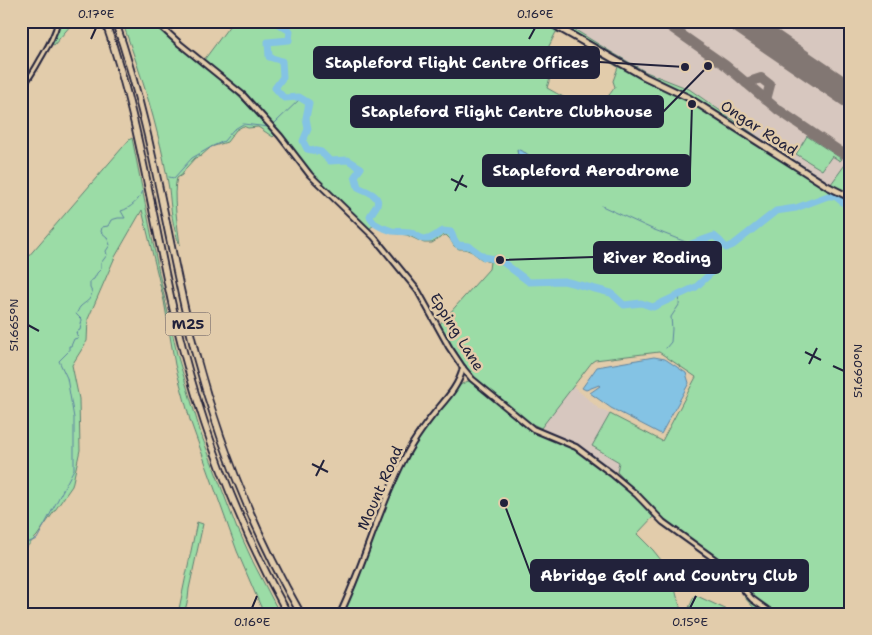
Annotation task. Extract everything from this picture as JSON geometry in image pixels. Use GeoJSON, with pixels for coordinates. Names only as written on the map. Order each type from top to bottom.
{"type":"FeatureCollection","features":[{"type":"Feature","properties":{"kind":"highway","name":"M25"},"geometry":{"type":"LineString","coordinates":[[105,21],[133,113],[174,314],[200,407],[220,466],[242,520],[288,614]]}},
{"type":"Feature","properties":{"kind":"highway","name":"M25"},"geometry":{"type":"LineString","coordinates":[[115,21],[144,116],[186,313],[207,393],[229,459],[253,518],[302,614]]}},
{"type":"Feature","properties":{"kind":"main road","name":"Ongar Road"},"geometry":{"type":"LineString","coordinates":[[548,21],[645,77],[689,98],[827,186],[851,198]]}},
{"type":"Feature","properties":{"kind":"street"},"geometry":{"type":"LineString","coordinates":[[21,89],[31,77],[48,47],[58,21]]}},
{"type":"Feature","properties":{"kind":"street","name":"Epping Lane"},"geometry":{"type":"LineString","coordinates":[[156,21],[180,44],[247,99],[280,136],[310,175],[374,237],[418,291],[450,347],[472,379],[533,429],[576,448],[604,468],[627,486],[664,522],[720,564],[752,599],[773,614]]}},
{"type":"Feature","properties":{"kind":"street","name":"Mount Road"},"geometry":{"type":"LineString","coordinates":[[340,614],[403,460],[416,438],[459,381],[463,368]]}},
{"type":"Feature","properties":{"kind":"street"},"geometry":{"type":"LineString","coordinates":[[459,381],[472,379]]}},
{"type":"Feature","properties":{"kind":"shaded area"},"geometry":{"type":"Polygon","coordinates":[[[561,21],[851,21],[851,163],[847,162],[832,184],[761,139],[689,89],[646,72],[561,21]]]}},
{"type":"Feature","properties":{"kind":"shaded area"},"geometry":{"type":"Polygon","coordinates":[[[573,386],[598,408],[610,414],[592,446],[619,462],[617,472],[568,441],[541,428],[573,386]]]}},
{"type":"Feature","properties":{"kind":"green space"},"geometry":{"type":"Polygon","coordinates":[[[61,21],[76,21],[54,45],[52,44],[61,21]]]}},
{"type":"Feature","properties":{"kind":"green space"},"geometry":{"type":"Polygon","coordinates":[[[122,21],[152,21],[232,91],[275,135],[273,137],[258,127],[248,128],[243,126],[236,130],[227,142],[211,147],[201,156],[195,158],[182,175],[177,178],[175,202],[180,245],[174,225],[159,139],[122,21]]]}},
{"type":"Feature","properties":{"kind":"green space"},"geometry":{"type":"Polygon","coordinates":[[[233,21],[561,21],[646,72],[689,89],[761,139],[831,184],[847,162],[851,163],[851,614],[778,614],[754,597],[722,563],[665,521],[617,472],[619,462],[592,446],[610,414],[662,441],[696,377],[659,352],[595,360],[541,428],[526,421],[470,373],[439,325],[489,269],[490,262],[481,259],[472,252],[454,246],[446,235],[432,243],[424,243],[407,235],[390,233],[374,225],[369,229],[319,181],[279,131],[247,97],[204,60],[233,21]],[[556,32],[540,64],[552,71],[547,88],[567,99],[583,104],[591,105],[605,99],[615,87],[613,81],[618,67],[563,34],[556,32]],[[517,150],[518,156],[539,171],[526,153],[517,150]]]}},
{"type":"Feature","properties":{"kind":"green space"},"geometry":{"type":"Polygon","coordinates":[[[807,136],[842,159],[840,161],[832,156],[822,170],[796,154],[807,136]]]}},
{"type":"Feature","properties":{"kind":"green space"},"geometry":{"type":"Polygon","coordinates":[[[132,138],[177,354],[201,434],[237,529],[280,614],[264,614],[237,551],[190,420],[175,365],[164,301],[142,210],[115,257],[88,319],[87,341],[72,365],[79,399],[80,450],[72,486],[37,536],[21,553],[21,536],[23,533],[21,532],[21,265],[132,138]]]}},
{"type":"Feature","properties":{"kind":"green space"},"geometry":{"type":"Polygon","coordinates":[[[468,381],[472,382],[523,425],[532,431],[575,449],[604,469],[636,496],[654,516],[637,534],[653,550],[677,580],[676,593],[681,614],[343,614],[383,513],[412,447],[460,385],[468,381]]]}},
{"type":"Feature","properties":{"kind":"green space"},"geometry":{"type":"Polygon","coordinates":[[[197,522],[203,524],[188,599],[184,614],[178,614],[197,522]]]}},
{"type":"Feature","properties":{"kind":"green space"},"geometry":{"type":"Polygon","coordinates":[[[695,595],[736,614],[686,614],[695,595]]]}},
{"type":"Feature","properties":{"kind":"green space"},"geometry":{"type":"Polygon","coordinates":[[[746,595],[769,614],[744,614],[755,609],[744,597],[746,595]]]}},
{"type":"Feature","properties":{"kind":"water"},"geometry":{"type":"Polygon","coordinates":[[[517,149],[526,153],[539,163],[542,168],[539,171],[518,156],[517,149]]]}},
{"type":"Feature","properties":{"kind":"water"},"geometry":{"type":"Polygon","coordinates":[[[654,357],[665,359],[686,373],[689,383],[661,434],[611,408],[590,393],[599,385],[586,390],[582,388],[597,367],[654,357]]]}},
{"type":"Feature","properties":{"kind":"waterway"},"geometry":{"type":"LineString","coordinates":[[278,21],[278,24],[290,31],[289,40],[268,42],[269,57],[282,61],[283,77],[275,88],[284,98],[299,97],[309,103],[306,118],[308,129],[303,141],[307,149],[321,152],[330,161],[348,160],[361,168],[355,176],[358,187],[375,196],[378,202],[370,216],[374,223],[392,231],[410,232],[423,239],[429,239],[443,231],[451,232],[458,245],[469,246],[484,257],[500,260],[529,282],[564,281],[611,293],[624,305],[641,303],[653,307],[696,287],[710,274],[714,263],[707,256],[695,256],[691,244],[714,236],[726,248],[733,245],[776,211],[796,208],[828,196],[835,196],[851,209]]}},
{"type":"Feature","properties":{"kind":"waterway"},"geometry":{"type":"LineString","coordinates":[[275,123],[301,98]]}},
{"type":"Feature","properties":{"kind":"waterway"},"geometry":{"type":"LineString","coordinates":[[169,177],[174,178],[192,158],[224,141],[233,130],[243,124],[269,127]]}},
{"type":"Feature","properties":{"kind":"waterway"},"geometry":{"type":"LineString","coordinates":[[21,545],[37,539],[74,469],[74,418],[67,378],[59,361],[69,351],[69,346],[71,346],[74,339],[78,338],[76,332],[80,330],[82,320],[76,314],[80,307],[90,298],[92,292],[90,281],[94,279],[101,269],[101,263],[107,255],[106,251],[110,245],[107,237],[101,232],[102,227],[108,226],[111,220],[125,218],[121,211],[134,203],[143,191]]}},
{"type":"Feature","properties":{"kind":"waterway"},"geometry":{"type":"LineString","coordinates":[[602,206],[652,229],[691,244]]}},
{"type":"Feature","properties":{"kind":"waterway"},"geometry":{"type":"LineString","coordinates":[[666,348],[671,342],[671,317],[679,305],[680,294]]}},
{"type":"Feature","properties":{"kind":"taxiway"},"geometry":{"type":"LineString","coordinates":[[662,21],[725,65],[777,109],[851,157]]}},
{"type":"Feature","properties":{"kind":"taxiway"},"geometry":{"type":"LineString","coordinates":[[746,83],[761,78],[770,85],[766,100]]}},
{"type":"Feature","properties":{"kind":"runway"},"geometry":{"type":"LineString","coordinates":[[741,21],[851,96]]}},
{"type":"Feature","properties":{"kind":"place","name":"Stapleford Flight Centre Clubhouse"},"geometry":{"type":"Point","coordinates":[708,66]}},
{"type":"Feature","properties":{"kind":"place","name":"Stapleford Flight Centre Offices"},"geometry":{"type":"Point","coordinates":[685,67]}},
{"type":"Feature","properties":{"kind":"place","name":"Stapleford Aerodrome"},"geometry":{"type":"Point","coordinates":[692,104]}},
{"type":"Feature","properties":{"kind":"place","name":"River Roding"},"geometry":{"type":"Point","coordinates":[500,260]}},
{"type":"Feature","properties":{"kind":"place","name":"Abridge Golf and Country Club"},"geometry":{"type":"Point","coordinates":[504,503]}}]}
